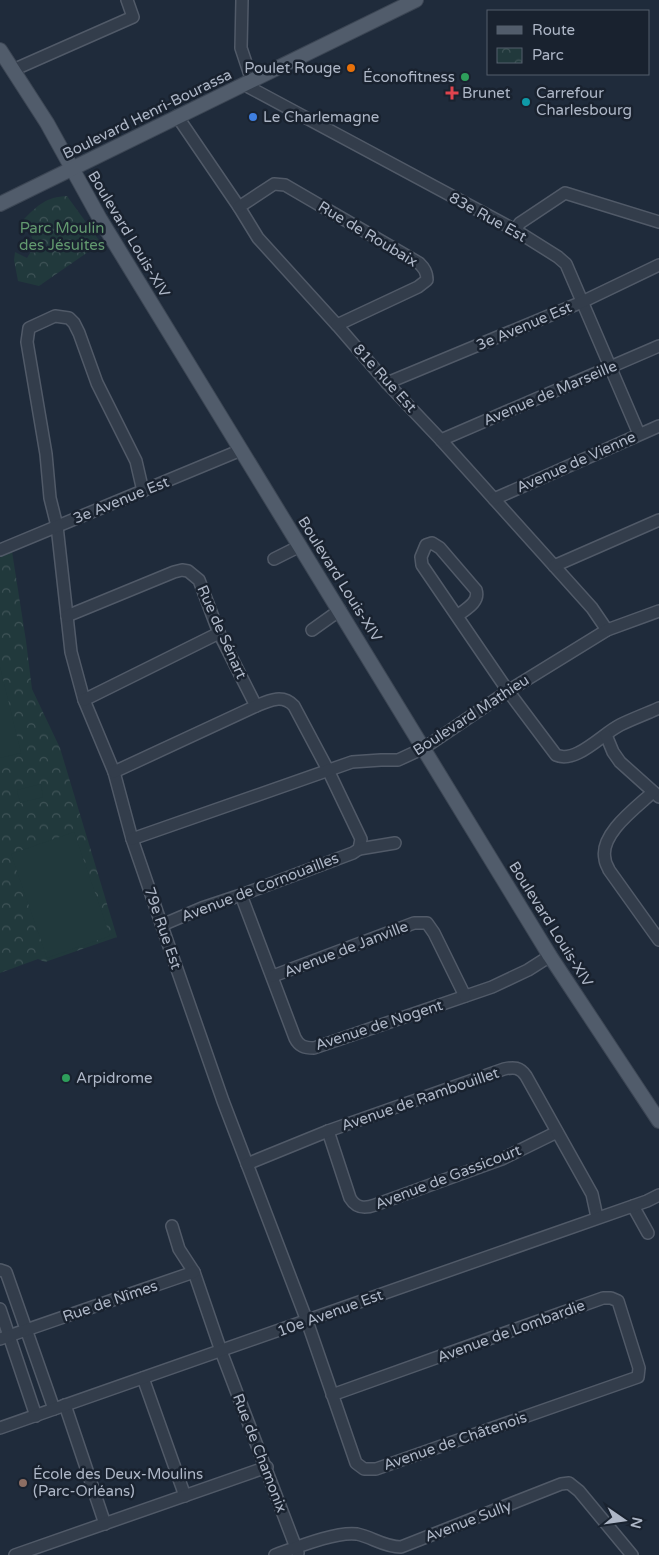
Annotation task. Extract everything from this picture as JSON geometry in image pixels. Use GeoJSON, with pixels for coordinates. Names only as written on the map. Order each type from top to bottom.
{"type":"FeatureCollection","features":[{"type":"Feature","properties":{"kind":"main road","name":"Boulevard Henri-Bourassa"},"geometry":{"type":"LineString","coordinates":[[0,204],[176,116],[248,83],[416,0]]}},
{"type":"Feature","properties":{"kind":"main road","name":"Boulevard Louis-XIV"},"geometry":{"type":"LineString","coordinates":[[0,50],[7,66],[47,123],[71,169],[550,956],[657,1116]]}},
{"type":"Feature","properties":{"kind":"street"},"geometry":{"type":"LineString","coordinates":[[7,66],[133,17],[126,0]]}},
{"type":"Feature","properties":{"kind":"street"},"geometry":{"type":"LineString","coordinates":[[242,0],[240,48],[248,83]]}},
{"type":"Feature","properties":{"kind":"street","name":"83e Rue Est"},"geometry":{"type":"LineString","coordinates":[[248,83],[515,230],[566,264],[639,434]]}},
{"type":"Feature","properties":{"kind":"street","name":"81e Rue Est"},"geometry":{"type":"LineString","coordinates":[[176,116],[240,208],[258,238],[592,608],[606,630]]}},
{"type":"Feature","properties":{"kind":"street","name":"Rue de Roubaix"},"geometry":{"type":"LineString","coordinates":[[240,208],[274,184],[285,185],[419,263],[424,268],[427,280],[418,288],[337,325]]}},
{"type":"Feature","properties":{"kind":"street"},"geometry":{"type":"LineString","coordinates":[[515,230],[520,223],[565,193],[659,222]]}},
{"type":"Feature","properties":{"kind":"street","name":"3e Avenue Est"},"geometry":{"type":"LineString","coordinates":[[387,383],[582,302],[659,264]]}},
{"type":"Feature","properties":{"kind":"street","name":"79e Rue Est"},"geometry":{"type":"LineString","coordinates":[[143,491],[136,461],[97,382],[74,323],[69,318],[62,316],[55,316],[37,323],[30,328],[27,342],[46,454],[50,498],[57,526],[71,652],[84,700],[114,772],[132,839],[162,925],[247,1164],[307,1321]]}},
{"type":"Feature","properties":{"kind":"street","name":"Avenue de Marseille"},"geometry":{"type":"LineString","coordinates":[[441,440],[659,346]]}},
{"type":"Feature","properties":{"kind":"street","name":"Avenue de Vienne"},"geometry":{"type":"LineString","coordinates":[[494,499],[659,426]]}},
{"type":"Feature","properties":{"kind":"street","name":"3e Avenue Est"},"geometry":{"type":"LineString","coordinates":[[0,550],[241,450]]}},
{"type":"Feature","properties":{"kind":"street"},"geometry":{"type":"LineString","coordinates":[[554,566],[659,520]]}},
{"type":"Feature","properties":{"kind":"street"},"geometry":{"type":"LineString","coordinates":[[457,616],[476,600],[478,596],[476,590],[440,548],[432,544],[426,545],[421,557],[422,565],[508,691],[556,755],[561,757],[574,755],[618,726],[659,708]]}},
{"type":"Feature","properties":{"kind":"street"},"geometry":{"type":"LineString","coordinates":[[274,559],[300,546]]}},
{"type":"Feature","properties":{"kind":"street","name":"Rue de Sénart"},"geometry":{"type":"LineString","coordinates":[[67,616],[182,570],[188,571],[199,580],[219,633],[256,706]]}},
{"type":"Feature","properties":{"kind":"street"},"geometry":{"type":"LineString","coordinates":[[312,630],[340,610]]}},
{"type":"Feature","properties":{"kind":"street","name":"Boulevard Mathieu"},"geometry":{"type":"LineString","coordinates":[[132,839],[352,762],[398,760],[424,748],[508,691],[606,630],[659,611]]}},
{"type":"Feature","properties":{"kind":"street"},"geometry":{"type":"LineString","coordinates":[[84,700],[219,633]]}},
{"type":"Feature","properties":{"kind":"street","name":"Avenue de Cornouailles"},"geometry":{"type":"LineString","coordinates":[[114,772],[256,706],[272,700],[284,699],[294,706],[328,770],[362,839],[359,849]]}},
{"type":"Feature","properties":{"kind":"street"},"geometry":{"type":"LineString","coordinates":[[606,734],[613,752],[620,762],[656,795],[615,829],[606,843],[604,859],[609,870],[659,940]]}},
{"type":"Feature","properties":{"kind":"street","name":"Avenue de Cornouailles"},"geometry":{"type":"LineString","coordinates":[[162,925],[359,849],[395,843]]}},
{"type":"Feature","properties":{"kind":"street","name":"Avenue de Nogent"},"geometry":{"type":"LineString","coordinates":[[242,895],[295,1038],[302,1046],[307,1048],[314,1048],[492,987],[521,974],[550,956]]}},
{"type":"Feature","properties":{"kind":"street","name":"Avenue de Janville"},"geometry":{"type":"LineString","coordinates":[[273,976],[414,923],[422,922],[427,923],[434,932],[465,996]]}},
{"type":"Feature","properties":{"kind":"street","name":"Avenue de Rambouillet"},"geometry":{"type":"LineString","coordinates":[[247,1164],[328,1131],[504,1069],[518,1068],[526,1076],[592,1194],[597,1218]]}},
{"type":"Feature","properties":{"kind":"street","name":"Avenue de Gassicourt"},"geometry":{"type":"LineString","coordinates":[[328,1131],[350,1198],[354,1204],[364,1208],[375,1206],[502,1159],[557,1132]]}},
{"type":"Feature","properties":{"kind":"street","name":"10e Avenue Est"},"geometry":{"type":"LineString","coordinates":[[0,1428],[633,1206],[659,1194]]}},
{"type":"Feature","properties":{"kind":"street"},"geometry":{"type":"LineString","coordinates":[[633,1206],[648,1233]]}},
{"type":"Feature","properties":{"kind":"street"},"geometry":{"type":"LineString","coordinates":[[172,1226],[179,1249],[194,1272],[221,1351]]}},
{"type":"Feature","properties":{"kind":"street"},"geometry":{"type":"LineString","coordinates":[[3,1271],[27,1330],[54,1409]]}},
{"type":"Feature","properties":{"kind":"street","name":"Rue de Nîmes"},"geometry":{"type":"LineString","coordinates":[[5,1337],[194,1272]]}},
{"type":"Feature","properties":{"kind":"street","name":"Avenue de Lombardie"},"geometry":{"type":"LineString","coordinates":[[332,1395],[603,1298],[611,1298],[618,1301],[635,1353],[639,1368],[638,1374]]}},
{"type":"Feature","properties":{"kind":"street"},"geometry":{"type":"LineString","coordinates":[[0,1309],[5,1337],[36,1416]]}},
{"type":"Feature","properties":{"kind":"street","name":"Avenue de Châtenois"},"geometry":{"type":"LineString","coordinates":[[307,1321],[356,1463],[360,1467],[369,1470],[634,1378],[638,1374]]}},
{"type":"Feature","properties":{"kind":"street","name":"Rue de Chamonix"},"geometry":{"type":"LineString","coordinates":[[221,1351],[298,1551]]}},
{"type":"Feature","properties":{"kind":"street"},"geometry":{"type":"LineString","coordinates":[[143,1378],[185,1496]]}},
{"type":"Feature","properties":{"kind":"street"},"geometry":{"type":"LineString","coordinates":[[65,1405],[105,1524]]}},
{"type":"Feature","properties":{"kind":"street"},"geometry":{"type":"LineString","coordinates":[[15,1555],[266,1467]]}},
{"type":"Feature","properties":{"kind":"street","name":"Avenue Sully"},"geometry":{"type":"LineString","coordinates":[[275,1555],[298,1551],[346,1534],[362,1535],[393,1547],[401,1546],[561,1484],[569,1483],[578,1491],[632,1555]]}},
{"type":"Feature","properties":{"kind":"green space","name":"Parc Moulin des Jésuites"},"geometry":{"type":"Polygon","coordinates":[[[67,196],[101,243],[39,286],[18,281],[14,260],[15,252],[27,258],[35,245],[24,219],[48,200],[67,196]]]}},
{"type":"Feature","properties":{"kind":"green space"},"geometry":{"type":"Polygon","coordinates":[[[11,545],[32,689],[60,748],[117,937],[45,962],[38,959],[0,973],[0,550],[11,545]]]}},
{"type":"Feature","properties":{"kind":"green space"},"geometry":{"type":"Polygon","coordinates":[[[0,667],[21,753],[0,758],[0,667]]]}},
{"type":"Feature","properties":{"kind":"green space"},"geometry":{"type":"Polygon","coordinates":[[[41,784],[43,797],[20,803],[17,790],[41,784]]]}},
{"type":"Feature","properties":{"kind":"green space"},"geometry":{"type":"Polygon","coordinates":[[[74,832],[110,936],[47,958],[11,854],[74,832]]]}},
{"type":"Feature","properties":{"kind":"place","name":"Poulet Rouge"},"geometry":{"type":"Point","coordinates":[351,68]}},
{"type":"Feature","properties":{"kind":"place","name":"Éconofitness"},"geometry":{"type":"Point","coordinates":[465,77]}},
{"type":"Feature","properties":{"kind":"place","name":"Brunet"},"geometry":{"type":"Point","coordinates":[452,93]}},
{"type":"Feature","properties":{"kind":"place","name":"Carrefour Charlesbourg"},"geometry":{"type":"Point","coordinates":[526,102]}},
{"type":"Feature","properties":{"kind":"place","name":"Le Charlemagne"},"geometry":{"type":"Point","coordinates":[253,117]}},
{"type":"Feature","properties":{"kind":"place","name":"Arpidrome"},"geometry":{"type":"Point","coordinates":[66,1078]}},
{"type":"Feature","properties":{"kind":"place","name":"École des Deux-Moulins (Parc-Orléans)"},"geometry":{"type":"Point","coordinates":[23,1483]}}]}
